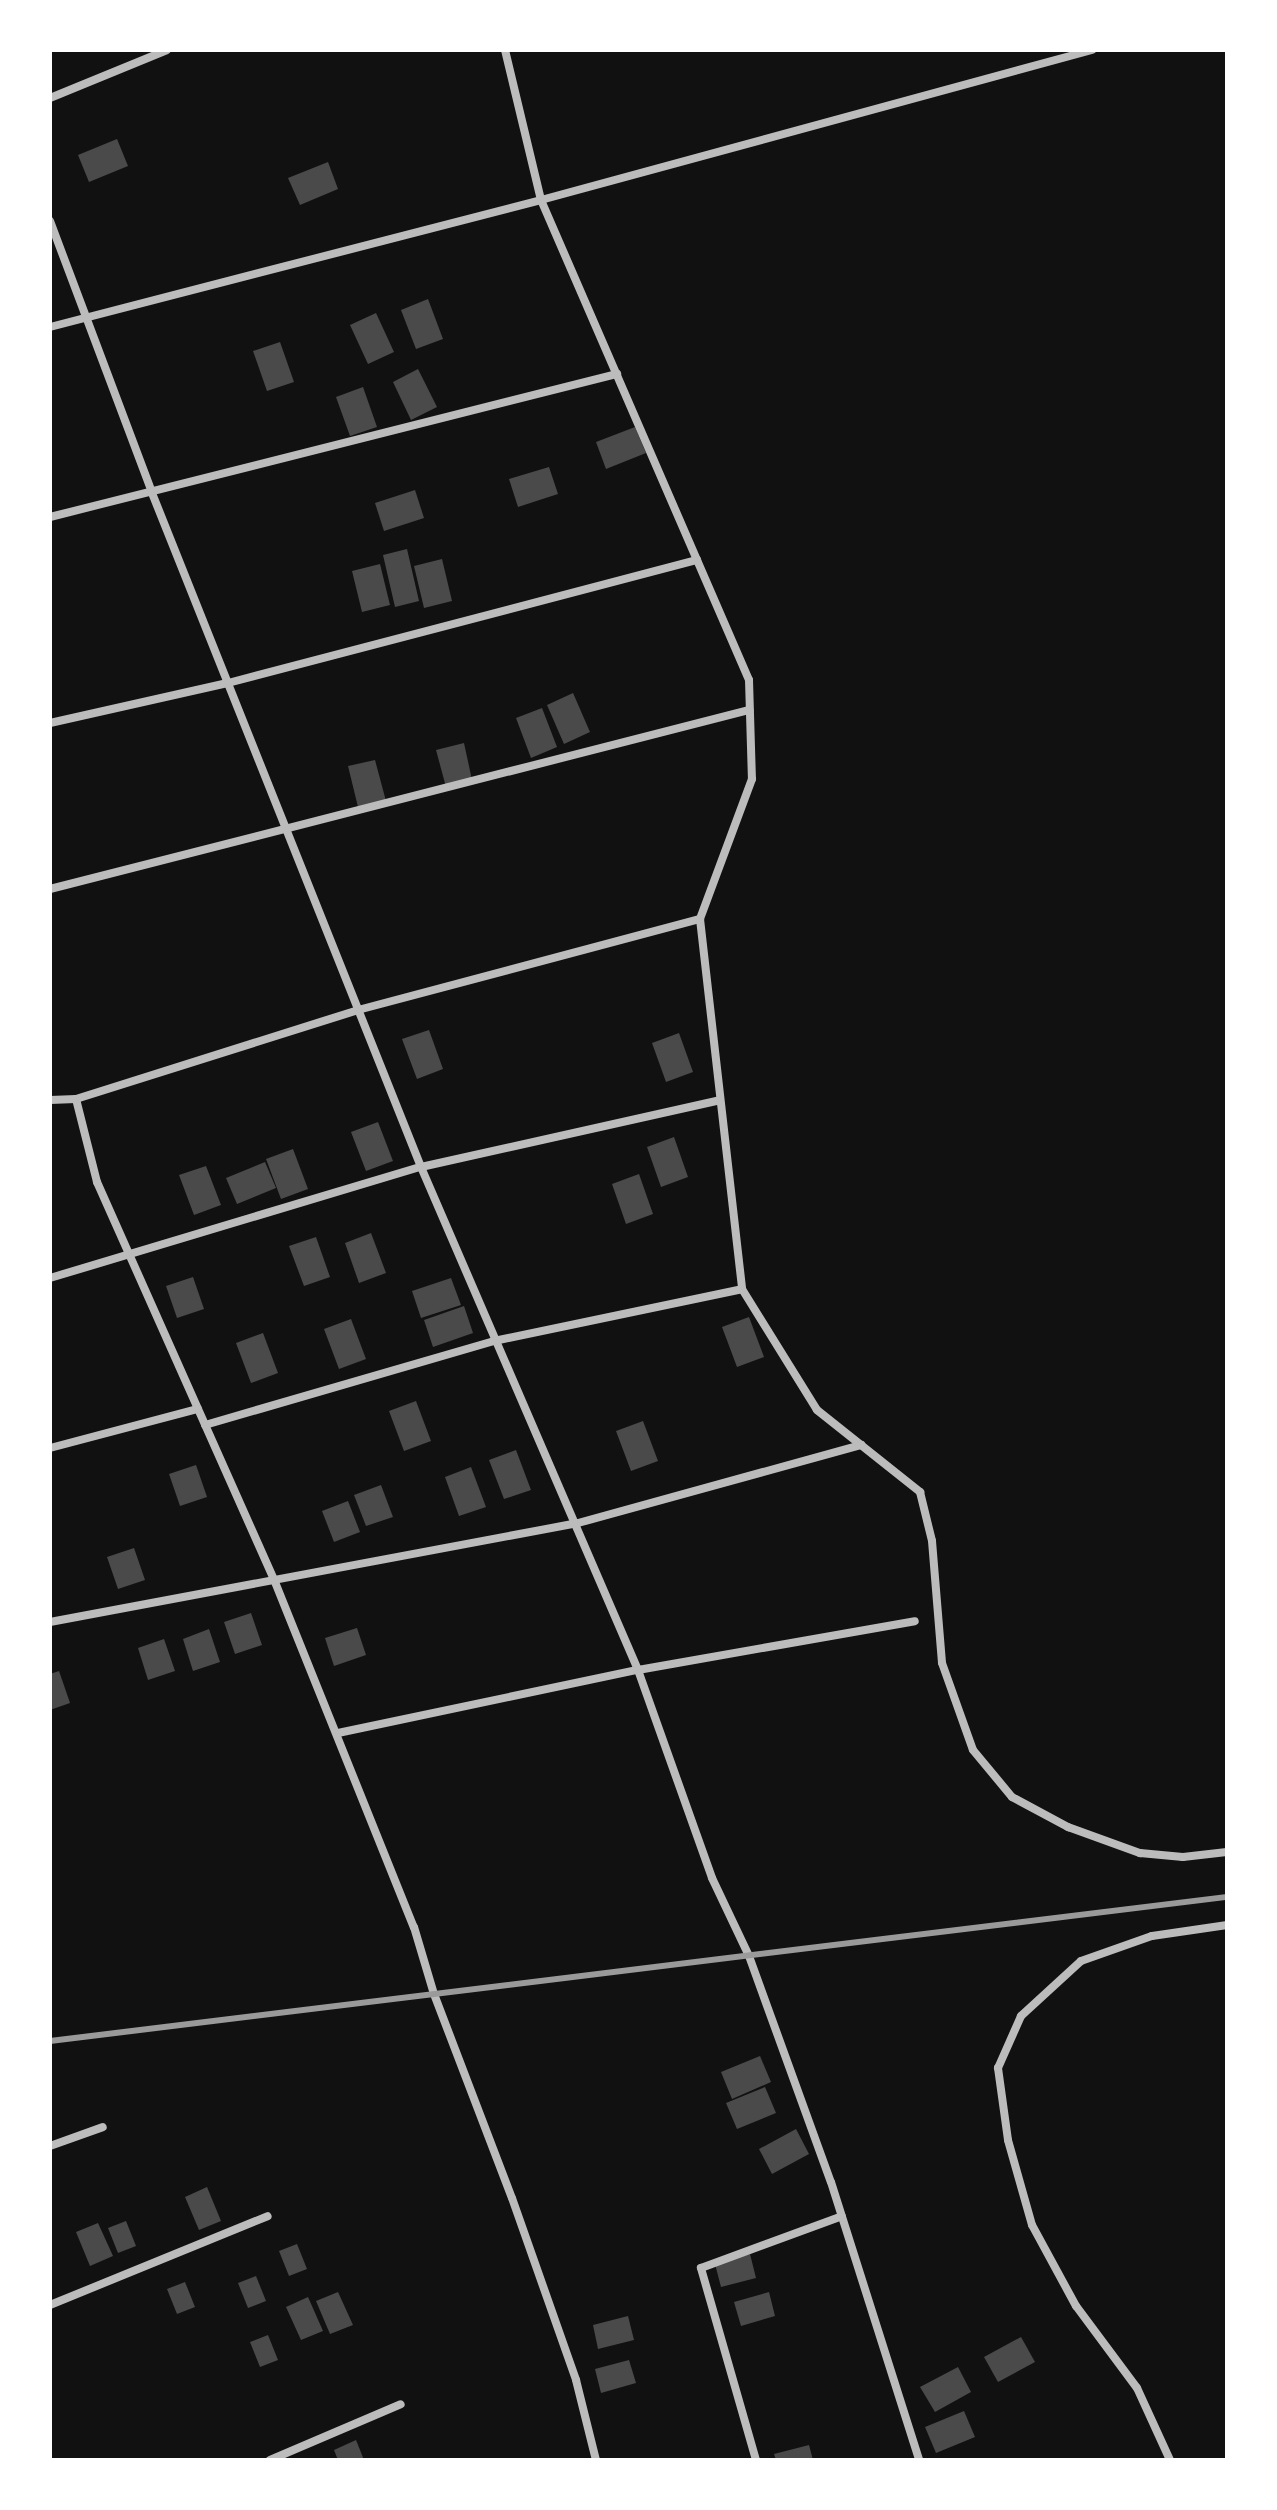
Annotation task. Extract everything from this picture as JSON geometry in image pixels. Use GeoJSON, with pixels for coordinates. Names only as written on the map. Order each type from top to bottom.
{"type":"FeatureCollection","features":[{"type":"Feature","properties":{"kind":"street"},"geometry":{"type":"LineString","coordinates":[[50,98],[167,50]]}},
{"type":"Feature","properties":{"kind":"street"},"geometry":{"type":"LineString","coordinates":[[505,50],[541,200],[749,680],[752,779],[700,919],[742,1289],[817,1410],[920,1492],[932,1541],[942,1663],[973,1750],[1012,1797],[1068,1827],[1140,1853],[1183,1857],[1227,1852]]}},
{"type":"Feature","properties":{"kind":"street"},"geometry":{"type":"LineString","coordinates":[[50,327],[541,200],[1092,50]]}},
{"type":"Feature","properties":{"kind":"street"},"geometry":{"type":"LineString","coordinates":[[50,221],[152,493],[421,1167],[494,1341],[578,1523],[638,1670],[712,1878],[749,1956],[842,2216],[919,2460]]}},
{"type":"Feature","properties":{"kind":"street"},"geometry":{"type":"LineString","coordinates":[[50,517],[617,374]]}},
{"type":"Feature","properties":{"kind":"street"},"geometry":{"type":"LineString","coordinates":[[50,723],[228,683],[697,560]]}},
{"type":"Feature","properties":{"kind":"street"},"geometry":{"type":"LineString","coordinates":[[50,889],[749,710]]}},
{"type":"Feature","properties":{"kind":"street"},"geometry":{"type":"LineString","coordinates":[[50,1100],[76,1099],[358,1010],[700,919]]}},
{"type":"Feature","properties":{"kind":"street"},"geometry":{"type":"LineString","coordinates":[[76,1099],[97,1182],[275,1582],[414,1927],[434,1994],[512,2198],[576,2380],[596,2460]]}},
{"type":"Feature","properties":{"kind":"street"},"geometry":{"type":"LineString","coordinates":[[50,1278],[421,1167],[720,1100]]}},
{"type":"Feature","properties":{"kind":"street"},"geometry":{"type":"LineString","coordinates":[[205,1425],[494,1341],[742,1289]]}},
{"type":"Feature","properties":{"kind":"street"},"geometry":{"type":"LineString","coordinates":[[50,1448],[198,1409]]}},
{"type":"Feature","properties":{"kind":"street"},"geometry":{"type":"LineString","coordinates":[[50,1622],[578,1523],[861,1445]]}},
{"type":"Feature","properties":{"kind":"street"},"geometry":{"type":"LineString","coordinates":[[338,1733],[638,1670],[915,1621]]}},
{"type":"Feature","properties":{"kind":"street"},"geometry":{"type":"LineString","coordinates":[[1170,2460],[1137,2388],[1076,2306],[1032,2225],[1008,2140],[998,2068],[1021,2016],[1081,1961],[1152,1936],[1227,1925]]}},
{"type":"Feature","properties":{"kind":"street"},"geometry":{"type":"LineString","coordinates":[[50,2146],[103,2127]]}},
{"type":"Feature","properties":{"kind":"street"},"geometry":{"type":"LineString","coordinates":[[50,2305],[268,2216]]}},
{"type":"Feature","properties":{"kind":"street"},"geometry":{"type":"LineString","coordinates":[[756,2460],[701,2268],[842,2216]]}},
{"type":"Feature","properties":{"kind":"street"},"geometry":{"type":"LineString","coordinates":[[270,2460],[401,2404]]}},
{"type":"Feature","properties":{"kind":"building"},"geometry":{"type":"Polygon","coordinates":[[[117,139],[128,166],[89,182],[78,155],[117,139]]]}},
{"type":"Feature","properties":{"kind":"building"},"geometry":{"type":"Polygon","coordinates":[[[328,162],[338,189],[300,205],[288,178],[328,162]]]}},
{"type":"Feature","properties":{"kind":"building"},"geometry":{"type":"Polygon","coordinates":[[[428,299],[443,339],[416,349],[401,310],[428,299]]]}},
{"type":"Feature","properties":{"kind":"building"},"geometry":{"type":"Polygon","coordinates":[[[376,313],[394,352],[368,364],[350,325],[376,313]]]}},
{"type":"Feature","properties":{"kind":"building"},"geometry":{"type":"Polygon","coordinates":[[[280,342],[294,382],[267,391],[253,351],[280,342]]]}},
{"type":"Feature","properties":{"kind":"building"},"geometry":{"type":"Polygon","coordinates":[[[418,369],[437,407],[411,420],[393,382],[418,369]]]}},
{"type":"Feature","properties":{"kind":"building"},"geometry":{"type":"Polygon","coordinates":[[[363,387],[377,427],[350,436],[336,397],[363,387]]]}},
{"type":"Feature","properties":{"kind":"building"},"geometry":{"type":"Polygon","coordinates":[[[635,427],[646,453],[606,469],[596,442],[635,427]]]}},
{"type":"Feature","properties":{"kind":"building"},"geometry":{"type":"Polygon","coordinates":[[[549,467],[558,494],[518,507],[509,479],[549,467]]]}},
{"type":"Feature","properties":{"kind":"building"},"geometry":{"type":"Polygon","coordinates":[[[415,490],[424,518],[384,531],[375,503],[415,490]]]}},
{"type":"Feature","properties":{"kind":"building"},"geometry":{"type":"Polygon","coordinates":[[[407,549],[419,601],[395,607],[383,555],[407,549]]]}},
{"type":"Feature","properties":{"kind":"building"},"geometry":{"type":"Polygon","coordinates":[[[442,559],[452,601],[424,608],[414,566],[442,559]]]}},
{"type":"Feature","properties":{"kind":"building"},"geometry":{"type":"Polygon","coordinates":[[[380,564],[390,605],[362,612],[352,571],[380,564]]]}},
{"type":"Feature","properties":{"kind":"building"},"geometry":{"type":"Polygon","coordinates":[[[573,693],[590,732],[564,744],[547,705],[573,693]]]}},
{"type":"Feature","properties":{"kind":"building"},"geometry":{"type":"Polygon","coordinates":[[[542,708],[557,747],[531,758],[516,718],[542,708]]]}},
{"type":"Feature","properties":{"kind":"building"},"geometry":{"type":"Polygon","coordinates":[[[464,743],[472,780],[446,787],[436,750],[464,743]]]}},
{"type":"Feature","properties":{"kind":"building"},"geometry":{"type":"Polygon","coordinates":[[[375,760],[386,801],[358,807],[348,766],[375,760]]]}},
{"type":"Feature","properties":{"kind":"building"},"geometry":{"type":"Polygon","coordinates":[[[429,1030],[443,1069],[417,1079],[402,1039],[429,1030]]]}},
{"type":"Feature","properties":{"kind":"building"},"geometry":{"type":"Polygon","coordinates":[[[679,1033],[693,1072],[666,1082],[652,1043],[679,1033]]]}},
{"type":"Feature","properties":{"kind":"building"},"geometry":{"type":"Polygon","coordinates":[[[378,1122],[393,1161],[366,1171],[351,1132],[378,1122]]]}},
{"type":"Feature","properties":{"kind":"building"},"geometry":{"type":"Polygon","coordinates":[[[674,1137],[688,1177],[661,1187],[647,1147],[674,1137]]]}},
{"type":"Feature","properties":{"kind":"building"},"geometry":{"type":"Polygon","coordinates":[[[293,1149],[308,1189],[281,1199],[266,1159],[293,1149]]]}},
{"type":"Feature","properties":{"kind":"building"},"geometry":{"type":"Polygon","coordinates":[[[265,1162],[276,1188],[237,1204],[226,1178],[265,1162]]]}},
{"type":"Feature","properties":{"kind":"building"},"geometry":{"type":"Polygon","coordinates":[[[206,1166],[221,1205],[194,1215],[179,1175],[206,1166]]]}},
{"type":"Feature","properties":{"kind":"building"},"geometry":{"type":"Polygon","coordinates":[[[639,1174],[653,1214],[626,1224],[612,1184],[639,1174]]]}},
{"type":"Feature","properties":{"kind":"building"},"geometry":{"type":"Polygon","coordinates":[[[371,1233],[386,1273],[359,1283],[345,1243],[371,1233]]]}},
{"type":"Feature","properties":{"kind":"building"},"geometry":{"type":"Polygon","coordinates":[[[316,1237],[330,1277],[304,1286],[289,1246],[316,1237]]]}},
{"type":"Feature","properties":{"kind":"building"},"geometry":{"type":"Polygon","coordinates":[[[193,1277],[204,1309],[177,1318],[166,1286],[193,1277]]]}},
{"type":"Feature","properties":{"kind":"building"},"geometry":{"type":"Polygon","coordinates":[[[451,1278],[461,1305],[421,1318],[412,1291],[451,1278]]]}},
{"type":"Feature","properties":{"kind":"building"},"geometry":{"type":"Polygon","coordinates":[[[464,1306],[473,1333],[433,1347],[424,1320],[464,1306]]]}},
{"type":"Feature","properties":{"kind":"building"},"geometry":{"type":"Polygon","coordinates":[[[749,1317],[764,1357],[737,1367],[722,1327],[749,1317]]]}},
{"type":"Feature","properties":{"kind":"building"},"geometry":{"type":"Polygon","coordinates":[[[351,1319],[366,1359],[339,1369],[324,1329],[351,1319]]]}},
{"type":"Feature","properties":{"kind":"building"},"geometry":{"type":"Polygon","coordinates":[[[263,1333],[278,1373],[251,1383],[236,1343],[263,1333]]]}},
{"type":"Feature","properties":{"kind":"building"},"geometry":{"type":"Polygon","coordinates":[[[416,1401],[431,1441],[404,1451],[389,1411],[416,1401]]]}},
{"type":"Feature","properties":{"kind":"building"},"geometry":{"type":"Polygon","coordinates":[[[643,1421],[658,1461],[631,1471],[616,1431],[643,1421]]]}},
{"type":"Feature","properties":{"kind":"building"},"geometry":{"type":"Polygon","coordinates":[[[516,1450],[531,1490],[504,1499],[489,1460],[516,1450]]]}},
{"type":"Feature","properties":{"kind":"building"},"geometry":{"type":"Polygon","coordinates":[[[196,1465],[207,1497],[180,1506],[169,1474],[196,1465]]]}},
{"type":"Feature","properties":{"kind":"building"},"geometry":{"type":"Polygon","coordinates":[[[471,1467],[486,1507],[459,1516],[445,1477],[471,1467]]]}},
{"type":"Feature","properties":{"kind":"building"},"geometry":{"type":"Polygon","coordinates":[[[381,1485],[393,1517],[366,1526],[354,1495],[381,1485]]]}},
{"type":"Feature","properties":{"kind":"building"},"geometry":{"type":"Polygon","coordinates":[[[348,1501],[360,1532],[334,1542],[322,1511],[348,1501]]]}},
{"type":"Feature","properties":{"kind":"building"},"geometry":{"type":"Polygon","coordinates":[[[134,1548],[145,1580],[118,1589],[107,1557],[134,1548]]]}},
{"type":"Feature","properties":{"kind":"building"},"geometry":{"type":"Polygon","coordinates":[[[251,1613],[262,1645],[235,1654],[224,1622],[251,1613]]]}},
{"type":"Feature","properties":{"kind":"building"},"geometry":{"type":"Polygon","coordinates":[[[357,1628],[366,1655],[334,1666],[325,1638],[357,1628]]]}},
{"type":"Feature","properties":{"kind":"building"},"geometry":{"type":"Polygon","coordinates":[[[209,1629],[220,1662],[193,1671],[183,1639],[209,1629]]]}},
{"type":"Feature","properties":{"kind":"building"},"geometry":{"type":"Polygon","coordinates":[[[164,1639],[175,1671],[148,1680],[138,1648],[164,1639]]]}},
{"type":"Feature","properties":{"kind":"building"},"geometry":{"type":"Polygon","coordinates":[[[59,1671],[70,1703],[50,1710],[50,1674],[59,1671]]]}},
{"type":"Feature","properties":{"kind":"building"},"geometry":{"type":"Polygon","coordinates":[[[760,2056],[771,2082],[732,2099],[721,2072],[760,2056]]]}},
{"type":"Feature","properties":{"kind":"building"},"geometry":{"type":"Polygon","coordinates":[[[765,2087],[776,2113],[737,2129],[726,2103],[765,2087]]]}},
{"type":"Feature","properties":{"kind":"building"},"geometry":{"type":"Polygon","coordinates":[[[796,2129],[809,2154],[772,2174],[759,2149],[796,2129]]]}},
{"type":"Feature","properties":{"kind":"building"},"geometry":{"type":"Polygon","coordinates":[[[207,2187],[221,2221],[199,2230],[185,2197],[207,2187]]]}},
{"type":"Feature","properties":{"kind":"building"},"geometry":{"type":"Polygon","coordinates":[[[126,2221],[136,2246],[118,2253],[108,2228],[126,2221]]]}},
{"type":"Feature","properties":{"kind":"building"},"geometry":{"type":"Polygon","coordinates":[[[98,2223],[113,2256],[90,2266],[76,2232],[98,2223]]]}},
{"type":"Feature","properties":{"kind":"building"},"geometry":{"type":"Polygon","coordinates":[[[297,2244],[307,2269],[289,2276],[279,2251],[297,2244]]]}},
{"type":"Feature","properties":{"kind":"building"},"geometry":{"type":"Polygon","coordinates":[[[750,2254],[756,2278],[721,2287],[715,2264],[750,2254]]]}},
{"type":"Feature","properties":{"kind":"building"},"geometry":{"type":"Polygon","coordinates":[[[256,2276],[266,2301],[248,2308],[238,2283],[256,2276]]]}},
{"type":"Feature","properties":{"kind":"building"},"geometry":{"type":"Polygon","coordinates":[[[185,2282],[195,2307],[177,2314],[167,2289],[185,2282]]]}},
{"type":"Feature","properties":{"kind":"building"},"geometry":{"type":"Polygon","coordinates":[[[338,2292],[353,2325],[330,2334],[316,2301],[338,2292]]]}},
{"type":"Feature","properties":{"kind":"building"},"geometry":{"type":"Polygon","coordinates":[[[769,2292],[775,2316],[741,2326],[734,2302],[769,2292]]]}},
{"type":"Feature","properties":{"kind":"building"},"geometry":{"type":"Polygon","coordinates":[[[308,2297],[323,2331],[301,2340],[286,2307],[308,2297]]]}},
{"type":"Feature","properties":{"kind":"building"},"geometry":{"type":"Polygon","coordinates":[[[628,2316],[634,2340],[598,2349],[593,2325],[628,2316]]]}},
{"type":"Feature","properties":{"kind":"building"},"geometry":{"type":"Polygon","coordinates":[[[268,2335],[278,2360],[260,2367],[250,2342],[268,2335]]]}},
{"type":"Feature","properties":{"kind":"building"},"geometry":{"type":"Polygon","coordinates":[[[1021,2337],[1035,2362],[998,2382],[984,2357],[1021,2337]]]}},
{"type":"Feature","properties":{"kind":"building"},"geometry":{"type":"Polygon","coordinates":[[[629,2360],[636,2383],[601,2393],[595,2369],[629,2360]]]}},
{"type":"Feature","properties":{"kind":"building"},"geometry":{"type":"Polygon","coordinates":[[[958,2367],[971,2392],[935,2412],[920,2387],[958,2367]]]}},
{"type":"Feature","properties":{"kind":"building"},"geometry":{"type":"Polygon","coordinates":[[[964,2411],[975,2437],[936,2453],[925,2427],[964,2411]]]}},
{"type":"Feature","properties":{"kind":"building"},"geometry":{"type":"Polygon","coordinates":[[[356,2440],[364,2460],[338,2460],[334,2450],[356,2440]]]}},
{"type":"Feature","properties":{"kind":"building"},"geometry":{"type":"Polygon","coordinates":[[[809,2445],[813,2460],[776,2460],[774,2454],[809,2445]]]}},
{"type":"Feature","properties":{"kind":"railway"},"geometry":{"type":"LineString","coordinates":[[50,2041],[1227,1897]]}}]}
